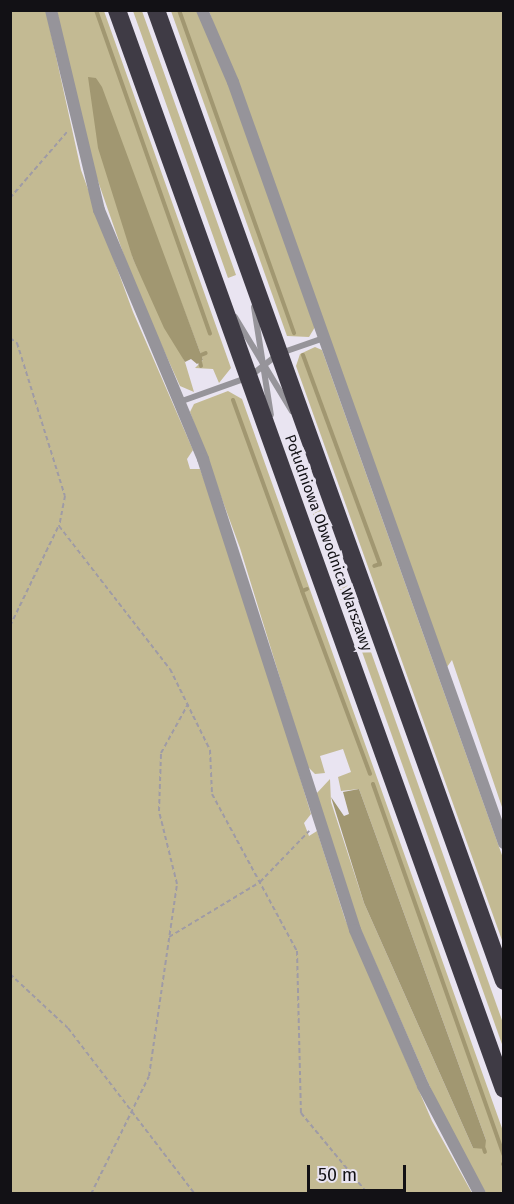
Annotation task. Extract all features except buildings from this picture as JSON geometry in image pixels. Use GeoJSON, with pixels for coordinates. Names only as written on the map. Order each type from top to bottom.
{"type":"FeatureCollection","features":[{"type":"Feature","properties":{"kind":"highway","name":"Południowa Obwodnica Warszawy"},"geometry":{"type":"LineString","coordinates":[[117,10],[504,1089]]}},
{"type":"Feature","properties":{"kind":"highway","name":"Południowa Obwodnica Warszawy"},"geometry":{"type":"LineString","coordinates":[[156,10],[249,271],[271,359],[309,440],[504,981]]}},
{"type":"Feature","properties":{"kind":"street"},"geometry":{"type":"LineString","coordinates":[[51,10],[76,124],[99,210],[137,309],[182,401],[355,930],[423,1086],[480,1194]]}},
{"type":"Feature","properties":{"kind":"street"},"geometry":{"type":"LineString","coordinates":[[202,10],[234,82],[504,843]]}},
{"type":"Feature","properties":{"kind":"lane"},"geometry":{"type":"LineString","coordinates":[[215,284],[271,359],[276,453]]}},
{"type":"Feature","properties":{"kind":"lane"},"geometry":{"type":"LineString","coordinates":[[182,401],[249,377],[271,359],[325,338]]}},
{"type":"Feature","properties":{"kind":"path"},"geometry":{"type":"LineString","coordinates":[[10,198],[47,153],[76,124]]}},
{"type":"Feature","properties":{"kind":"path"},"geometry":{"type":"LineString","coordinates":[[10,339],[17,343],[65,496],[59,526],[16,623],[10,626]]}},
{"type":"Feature","properties":{"kind":"path"},"geometry":{"type":"LineString","coordinates":[[59,526],[170,669],[210,750],[212,794],[297,951],[301,1113],[368,1194]]}},
{"type":"Feature","properties":{"kind":"path"},"geometry":{"type":"LineString","coordinates":[[91,1194],[132,1115],[148,1076],[177,884],[159,811],[160,753],[188,704]]}},
{"type":"Feature","properties":{"kind":"path"},"geometry":{"type":"LineString","coordinates":[[169,936],[260,882],[319,820]]}},
{"type":"Feature","properties":{"kind":"path"},"geometry":{"type":"LineString","coordinates":[[10,974],[68,1028],[132,1115],[195,1194]]}},
{"type":"Feature","properties":{"kind":"shaded area"},"geometry":{"type":"Polygon","coordinates":[[[10,11],[46,11],[81,170],[133,312],[193,450],[187,459],[190,469],[200,469],[234,561],[311,814],[304,823],[309,836],[317,831],[345,919],[432,1121],[472,1193],[11,1193],[10,11]]]}},
{"type":"Feature","properties":{"kind":"shaded area"},"geometry":{"type":"Polygon","coordinates":[[[57,11],[104,11],[231,368],[219,383],[213,369],[195,368],[203,360],[96,78],[133,259],[185,362],[194,392],[180,386],[135,287],[85,144],[57,11]]]}},
{"type":"Feature","properties":{"kind":"shaded area"},"geometry":{"type":"Polygon","coordinates":[[[133,11],[142,11],[236,275],[228,278],[133,11]]]}},
{"type":"Feature","properties":{"kind":"shaded area"},"geometry":{"type":"Polygon","coordinates":[[[171,11],[197,11],[232,92],[315,327],[309,337],[287,336],[171,11]]]}},
{"type":"Feature","properties":{"kind":"shaded area"},"geometry":{"type":"Polygon","coordinates":[[[209,11],[503,11],[503,810],[452,660],[447,667],[209,11]]]}},
{"type":"Feature","properties":{"kind":"shaded area"},"geometry":{"type":"Polygon","coordinates":[[[88,77],[96,78],[102,87],[203,360],[197,364],[191,359],[185,362],[164,328],[133,259],[98,148],[88,77]]]}},
{"type":"Feature","properties":{"kind":"shaded area"},"geometry":{"type":"Polygon","coordinates":[[[315,347],[322,350],[503,858],[503,943],[296,366],[300,354],[315,347]]]}},
{"type":"Feature","properties":{"kind":"shaded area"},"geometry":{"type":"Polygon","coordinates":[[[228,391],[242,399],[503,1131],[503,1193],[486,1193],[449,1130],[353,912],[316,794],[330,779],[331,802],[364,903],[473,1148],[486,1140],[359,789],[341,791],[338,777],[351,772],[343,749],[320,756],[325,773],[315,774],[307,766],[240,548],[190,412],[194,404],[228,391]]]}},
{"type":"Feature","properties":{"kind":"shaded area"},"geometry":{"type":"Polygon","coordinates":[[[297,444],[503,1023],[503,1047],[289,447],[297,444]]]}},
{"type":"Feature","properties":{"kind":"shaded area"},"geometry":{"type":"Polygon","coordinates":[[[359,789],[486,1140],[485,1149],[473,1148],[364,903],[331,797],[344,816],[349,814],[343,792],[359,789]]]}},
{"type":"Feature","properties":{"kind":"waterway"},"geometry":{"type":"LineString","coordinates":[[96,10],[210,334]]}},
{"type":"Feature","properties":{"kind":"waterway"},"geometry":{"type":"LineString","coordinates":[[179,10],[294,333]]}},
{"type":"Feature","properties":{"kind":"waterway"},"geometry":{"type":"LineString","coordinates":[[201,355],[206,353]]}},
{"type":"Feature","properties":{"kind":"waterway"},"geometry":{"type":"LineString","coordinates":[[303,355],[380,564],[374,566]]}},
{"type":"Feature","properties":{"kind":"waterway"},"geometry":{"type":"LineString","coordinates":[[200,362],[201,366]]}},
{"type":"Feature","properties":{"kind":"waterway"},"geometry":{"type":"LineString","coordinates":[[233,400],[302,591]]}},
{"type":"Feature","properties":{"kind":"waterway"},"geometry":{"type":"LineString","coordinates":[[307,589],[302,591],[370,774]]}},
{"type":"Feature","properties":{"kind":"waterway"},"geometry":{"type":"LineString","coordinates":[[373,784],[504,1155]]}}]}
